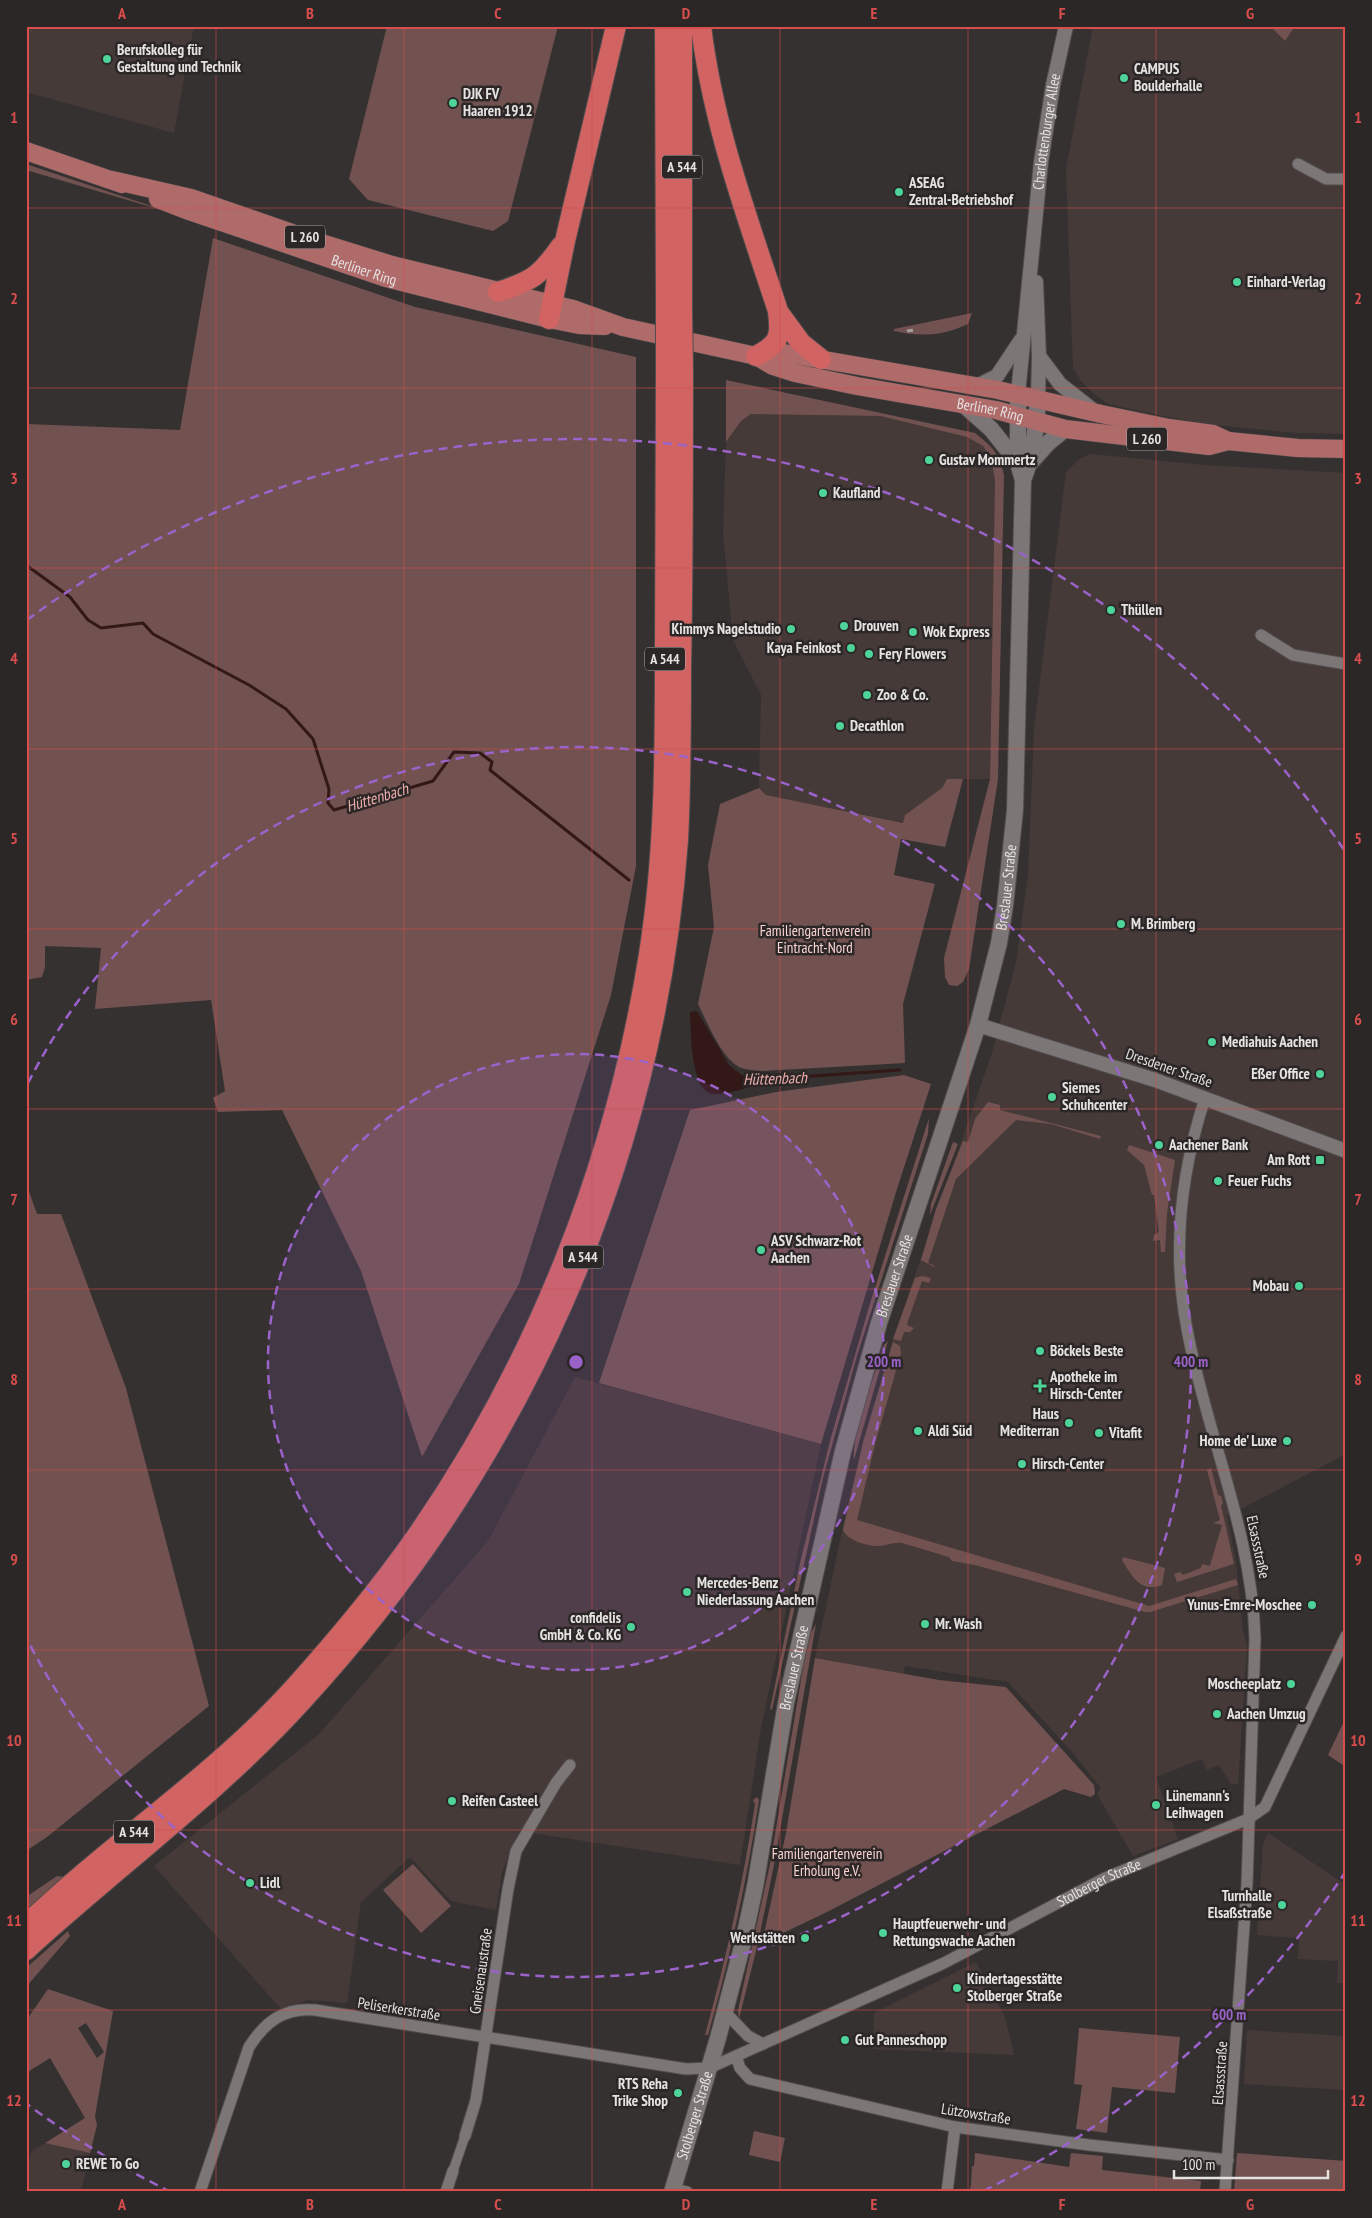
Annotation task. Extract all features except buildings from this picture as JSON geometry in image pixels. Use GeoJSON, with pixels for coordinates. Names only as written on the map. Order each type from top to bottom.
{"type":"FeatureCollection","features":[{"type":"Feature","properties":{"kind":"highway"},"geometry":{"type":"LineString","coordinates":[[550,312],[616,26]]}},
{"type":"Feature","properties":{"kind":"highway","name":"A 544"},"geometry":{"type":"LineString","coordinates":[[26,1950],[153,1841],[253,1751],[301,1702],[370,1623],[427,1546],[480,1466],[527,1382],[584,1255],[621,1149],[647,1053],[664,954],[678,841],[681,707],[674,307],[666,26]]}},
{"type":"Feature","properties":{"kind":"highway","name":"A 544"},"geometry":{"type":"LineString","coordinates":[[674,307],[682,26]]}},
{"type":"Feature","properties":{"kind":"highway"},"geometry":{"type":"LineString","coordinates":[[701,26],[710,92],[722,140],[778,311],[780,331],[776,342],[768,350],[756,356]]}},
{"type":"Feature","properties":{"kind":"highway"},"geometry":{"type":"LineString","coordinates":[[498,292],[522,285],[536,277],[547,266],[565,241]]}},
{"type":"Feature","properties":{"kind":"highway"},"geometry":{"type":"LineString","coordinates":[[778,311],[800,343],[821,360]]}},
{"type":"Feature","properties":{"kind":"highway","name":"A 544"},"geometry":{"type":"LineString","coordinates":[[26,1925],[242,1739],[290,1692],[358,1613],[416,1538],[467,1458],[513,1375],[548,1300],[579,1225],[605,1145],[631,1048],[649,951],[660,848],[674,368]]}},
{"type":"Feature","properties":{"kind":"main road","name":"Berliner Ring"},"geometry":{"type":"LineString","coordinates":[[26,151],[112,180],[188,212],[386,278],[550,312],[573,309],[623,327],[756,356],[773,366],[795,372],[1017,416],[1065,429],[1209,446],[1228,441]]}},
{"type":"Feature","properties":{"kind":"main road","name":"Berliner Ring"},"geometry":{"type":"LineString","coordinates":[[112,180],[191,198],[383,262],[498,292],[550,312]]}},
{"type":"Feature","properties":{"kind":"main road","name":"Berliner Ring"},"geometry":{"type":"LineString","coordinates":[[756,356],[778,352],[975,386],[1169,428],[1213,434],[1228,441],[1298,448],[1346,449]]}},
{"type":"Feature","properties":{"kind":"main road","name":"Breslauer Straße"},"geometry":{"type":"LineString","coordinates":[[709,2068],[726,2013],[755,1887],[797,1649],[843,1450],[879,1323],[978,1024],[999,943],[1005,906],[1015,810],[1024,463],[1017,416],[1018,394]]}},
{"type":"Feature","properties":{"kind":"main road","name":"Charlottenburger Allee"},"geometry":{"type":"LineString","coordinates":[[1036,421],[1038,399]]}},
{"type":"Feature","properties":{"kind":"main road"},"geometry":{"type":"LineString","coordinates":[[964,405],[991,429],[1024,463],[1065,429]]}},
{"type":"Feature","properties":{"kind":"main road","name":"Breslauer Straße"},"geometry":{"type":"LineString","coordinates":[[1024,463],[1036,421]]}},
{"type":"Feature","properties":{"kind":"main road","name":"Stolberger Straße"},"geometry":{"type":"LineString","coordinates":[[677,2191],[709,2068]]}},
{"type":"Feature","properties":{"kind":"street","name":"Charlottenburger Allee"},"geometry":{"type":"LineString","coordinates":[[1018,394],[1044,138],[1066,26]]}},
{"type":"Feature","properties":{"kind":"street"},"geometry":{"type":"LineString","coordinates":[[1298,164],[1326,179],[1346,179]]}},
{"type":"Feature","properties":{"kind":"street","name":"Charlottenburger Allee"},"geometry":{"type":"LineString","coordinates":[[1034,239],[1039,356],[1038,399]]}},
{"type":"Feature","properties":{"kind":"street"},"geometry":{"type":"LineString","coordinates":[[975,386],[997,376],[1023,337]]}},
{"type":"Feature","properties":{"kind":"street"},"geometry":{"type":"LineString","coordinates":[[1039,356],[1060,384],[1101,414]]}},
{"type":"Feature","properties":{"kind":"street"},"geometry":{"type":"LineString","coordinates":[[1261,636],[1293,655],[1346,664]]}},
{"type":"Feature","properties":{"kind":"street","name":"Dresdener Straße"},"geometry":{"type":"LineString","coordinates":[[978,1024],[1092,1059],[1205,1098],[1346,1151]]}},
{"type":"Feature","properties":{"kind":"street","name":"Elsassstraße"},"geometry":{"type":"LineString","coordinates":[[1205,1098],[1193,1143],[1183,1196],[1180,1260],[1187,1328],[1233,1502],[1251,1587],[1255,1638],[1253,1748],[1248,1819],[1247,1884],[1225,2192]]}},
{"type":"Feature","properties":{"kind":"street","name":"Stolberger Straße"},"geometry":{"type":"LineString","coordinates":[[709,2068],[944,1963],[1105,1878],[1248,1819],[1265,1808],[1346,1636]]}},
{"type":"Feature","properties":{"kind":"street","name":"Gneisenaustraße"},"geometry":{"type":"LineString","coordinates":[[446,2192],[476,2100],[508,1890],[516,1851],[552,1790],[570,1765]]}},
{"type":"Feature","properties":{"kind":"street","name":"Peliserkerstraße"},"geometry":{"type":"LineString","coordinates":[[200,2192],[248,2046],[267,2024],[279,2016],[303,2009],[686,2069],[709,2068]]}},
{"type":"Feature","properties":{"kind":"street"},"geometry":{"type":"LineString","coordinates":[[726,2013],[748,2036],[763,2044]]}},
{"type":"Feature","properties":{"kind":"street","name":"Lützowstraße"},"geometry":{"type":"LineString","coordinates":[[736,2056],[740,2068],[750,2079],[955,2127],[1089,2145],[1228,2160]]}},
{"type":"Feature","properties":{"kind":"street"},"geometry":{"type":"LineString","coordinates":[[948,2192],[955,2127]]}},
{"type":"Feature","properties":{"kind":"shaded area","name":"Berufskolleg für Gestaltung und Technik"},"geometry":{"type":"Polygon","coordinates":[[[26,26],[194,26],[174,133],[26,92],[26,26]]]}},
{"type":"Feature","properties":{"kind":"shaded area"},"geometry":{"type":"Polygon","coordinates":[[[1093,26],[1270,26],[1285,41],[1295,26],[1346,26],[1346,434],[1297,433],[1214,425],[1168,417],[1108,404],[1081,381],[1073,368],[1066,169],[1093,26]]]}},
{"type":"Feature","properties":{"kind":"shaded area"},"geometry":{"type":"Polygon","coordinates":[[[751,414],[880,416],[967,437],[983,446],[991,459],[995,480],[990,779],[947,779],[942,788],[905,815],[904,823],[766,795],[759,788],[761,695],[733,640],[723,533],[726,442],[741,421],[751,414]]]}},
{"type":"Feature","properties":{"kind":"shaded area"},"geometry":{"type":"Polygon","coordinates":[[[1091,454],[1204,465],[1346,473],[1346,1454],[1227,1515],[1236,1562],[1243,1631],[1247,1646],[1238,1784],[1231,1784],[1219,1765],[1207,1770],[1202,1759],[1156,1777],[1178,1839],[1133,1856],[1097,1794],[1101,1788],[1072,1752],[1008,1682],[905,1666],[903,1674],[815,1658],[850,1494],[893,1339],[992,1053],[1016,962],[1028,876],[1034,729],[1066,472],[1078,460],[1091,454]]]}},
{"type":"Feature","properties":{"kind":"shaded area"},"geometry":{"type":"Polygon","coordinates":[[[697,1011],[729,1065],[742,1075],[760,1077],[761,1084],[721,1094],[707,1092],[696,1073],[692,1046],[690,1012],[697,1011]]]}},
{"type":"Feature","properties":{"kind":"shaded area"},"geometry":{"type":"Polygon","coordinates":[[[575,1377],[821,1444],[761,1728],[740,1865],[519,1831],[502,1872],[496,1910],[451,1901],[410,1857],[361,1902],[347,2003],[308,2000],[281,2009],[154,1866],[319,1734],[488,1541],[575,1377]]]}},
{"type":"Feature","properties":{"kind":"shaded area"},"geometry":{"type":"Polygon","coordinates":[[[1268,1833],[1346,1885],[1346,1983],[1337,1983],[1338,1961],[1298,1959],[1299,1938],[1257,1935],[1263,1844],[1268,1833]]]}},
{"type":"Feature","properties":{"kind":"shaded area","name":"Kindertagesstätte Stolberger Straße"},"geometry":{"type":"Polygon","coordinates":[[[976,1962],[1005,2017],[1014,2055],[873,2049],[874,2013],[976,1962]]]}},
{"type":"Feature","properties":{"kind":"shaded area"},"geometry":{"type":"Polygon","coordinates":[[[1247,2030],[1346,2036],[1346,2090],[1244,2084],[1247,2030]]]}},
{"type":"Feature","properties":{"kind":"shaded area"},"geometry":{"type":"Polygon","coordinates":[[[45,2143],[90,2153],[81,2192],[26,2190],[26,2171],[32,2151],[45,2143]]]}},
{"type":"Feature","properties":{"kind":"green space","name":"DJK FV Haaren 1912"},"geometry":{"type":"Polygon","coordinates":[[[387,26],[558,26],[508,221],[493,231],[368,200],[349,179],[387,26]]]}},
{"type":"Feature","properties":{"kind":"green space"},"geometry":{"type":"Polygon","coordinates":[[[1270,26],[1295,26],[1285,41],[1270,26]]]}},
{"type":"Feature","properties":{"kind":"green space"},"geometry":{"type":"Polygon","coordinates":[[[26,164],[175,214],[26,170],[26,164]]]}},
{"type":"Feature","properties":{"kind":"green space"},"geometry":{"type":"Polygon","coordinates":[[[213,238],[415,307],[636,357],[636,866],[611,995],[519,1284],[422,1457],[361,1271],[282,1110],[218,1112],[213,1098],[225,1091],[211,1000],[95,1009],[101,948],[45,946],[45,967],[42,977],[26,980],[26,424],[180,430],[213,238]]]}},
{"type":"Feature","properties":{"kind":"green space"},"geometry":{"type":"Polygon","coordinates":[[[972,313],[968,324],[950,331],[923,335],[894,331],[894,329],[972,313]]]}},
{"type":"Feature","properties":{"kind":"green space"},"geometry":{"type":"Polygon","coordinates":[[[726,380],[975,433],[991,447],[1000,461],[1004,475],[998,779],[969,969],[963,982],[957,986],[949,985],[945,977],[944,958],[990,779],[995,480],[991,459],[983,446],[967,437],[880,416],[751,414],[741,421],[726,442],[726,380]]]}},
{"type":"Feature","properties":{"kind":"green space","name":"Familiengartenverein Eintracht-Nord"},"geometry":{"type":"Polygon","coordinates":[[[947,779],[963,779],[945,847],[901,839],[894,875],[935,884],[903,1004],[905,1063],[760,1071],[745,1069],[736,1065],[719,1046],[698,1004],[714,927],[708,865],[720,804],[759,788],[766,795],[903,823],[905,815],[942,788],[947,779]]]}},
{"type":"Feature","properties":{"kind":"green space","name":"ASV Schwarz-Rot Aachen"},"geometry":{"type":"Polygon","coordinates":[[[904,1075],[931,1084],[896,1192],[821,1444],[599,1383],[690,1110],[776,1092],[904,1075]]]}},
{"type":"Feature","properties":{"kind":"green space"},"geometry":{"type":"Polygon","coordinates":[[[988,1102],[1000,1105],[1000,1110],[1101,1136],[1100,1139],[1051,1124],[1016,1120],[956,1179],[928,1263],[934,1267],[921,1260],[936,1209],[963,1141],[968,1142],[975,1119],[988,1102]]]}},
{"type":"Feature","properties":{"kind":"green space"},"geometry":{"type":"Polygon","coordinates":[[[929,1118],[928,1134],[857,1356],[823,1478],[772,1710],[770,1709],[800,1563],[831,1437],[871,1300],[929,1118]]]}},
{"type":"Feature","properties":{"kind":"green space"},"geometry":{"type":"Polygon","coordinates":[[[953,1142],[958,1144],[930,1215],[931,1204],[953,1142]]]}},
{"type":"Feature","properties":{"kind":"green space"},"geometry":{"type":"Polygon","coordinates":[[[1129,1145],[1175,1160],[1167,1213],[1165,1252],[1161,1252],[1160,1240],[1153,1241],[1154,1235],[1159,1232],[1154,1195],[1152,1195],[1144,1165],[1127,1150],[1129,1145]]]}},
{"type":"Feature","properties":{"kind":"green space"},"geometry":{"type":"Polygon","coordinates":[[[26,1183],[37,1214],[61,1214],[126,1388],[209,1706],[47,1837],[26,1851],[26,1183]]]}},
{"type":"Feature","properties":{"kind":"green space"},"geometry":{"type":"Polygon","coordinates":[[[922,1276],[931,1278],[929,1283],[922,1281],[908,1321],[907,1325],[914,1328],[910,1332],[904,1332],[901,1341],[893,1339],[915,1278],[922,1276]]]}},
{"type":"Feature","properties":{"kind":"green space"},"geometry":{"type":"Polygon","coordinates":[[[888,1341],[854,1460],[854,1449],[860,1420],[884,1345],[888,1341]]]}},
{"type":"Feature","properties":{"kind":"green space"},"geometry":{"type":"Polygon","coordinates":[[[893,1342],[900,1346],[901,1353],[875,1444],[857,1520],[1149,1606],[1236,1579],[1238,1585],[1145,1612],[975,1565],[952,1561],[949,1557],[902,1543],[874,1546],[863,1544],[849,1537],[843,1530],[863,1442],[893,1342]]]}},
{"type":"Feature","properties":{"kind":"green space"},"geometry":{"type":"Polygon","coordinates":[[[1211,1468],[1218,1495],[1221,1496],[1223,1504],[1221,1505],[1234,1564],[1177,1582],[1174,1574],[1180,1572],[1183,1575],[1201,1568],[1202,1564],[1210,1566],[1222,1525],[1213,1523],[1220,1520],[1207,1470],[1211,1468]]]}},
{"type":"Feature","properties":{"kind":"green space"},"geometry":{"type":"Polygon","coordinates":[[[1123,1557],[1165,1568],[1162,1585],[1148,1587],[1142,1585],[1129,1572],[1122,1560],[1123,1557]]]}},
{"type":"Feature","properties":{"kind":"green space"},"geometry":{"type":"Polygon","coordinates":[[[816,1624],[774,1865],[758,1943],[739,2019],[738,2010],[770,1864],[804,1662],[810,1634],[816,1624]]]}},
{"type":"Feature","properties":{"kind":"green space","name":"Familiengartenverein Erholung e.V."},"geometry":{"type":"Polygon","coordinates":[[[815,1658],[939,1680],[1006,1687],[1094,1785],[1095,1794],[1091,1797],[1064,1789],[825,1913],[762,1943],[786,1833],[815,1658]]]}},
{"type":"Feature","properties":{"kind":"green space"},"geometry":{"type":"Polygon","coordinates":[[[1346,1717],[1346,1767],[1328,1755],[1346,1717]]]}},
{"type":"Feature","properties":{"kind":"green space"},"geometry":{"type":"Polygon","coordinates":[[[757,1797],[759,1800],[749,1860],[731,1948],[708,2035],[705,2035],[720,1978],[745,1863],[755,1804],[753,1800],[757,1797]]]}},
{"type":"Feature","properties":{"kind":"green space"},"geometry":{"type":"Polygon","coordinates":[[[413,1864],[451,1906],[421,1933],[383,1890],[413,1864]]]}},
{"type":"Feature","properties":{"kind":"green space"},"geometry":{"type":"Polygon","coordinates":[[[57,1876],[67,1877],[26,1912],[26,1897],[57,1876]]]}},
{"type":"Feature","properties":{"kind":"green space"},"geometry":{"type":"Polygon","coordinates":[[[68,1931],[70,1936],[26,1987],[26,1968],[68,1931]]]}},
{"type":"Feature","properties":{"kind":"green space"},"geometry":{"type":"Polygon","coordinates":[[[48,1989],[113,2011],[95,2116],[97,2125],[90,2153],[45,2143],[85,2118],[50,2058],[26,2073],[26,2021],[48,1989]],[[86,2023],[78,2028],[97,2058],[104,2052],[86,2023]]]}},
{"type":"Feature","properties":{"kind":"green space"},"geometry":{"type":"Polygon","coordinates":[[[1079,2028],[1180,2037],[1175,2093],[1112,2087],[1107,2133],[1076,2129],[1082,2085],[1074,2084],[1079,2028]]]}},
{"type":"Feature","properties":{"kind":"green space"},"geometry":{"type":"Polygon","coordinates":[[[754,2131],[785,2138],[780,2162],[749,2155],[754,2131]]]}},
{"type":"Feature","properties":{"kind":"green space"},"geometry":{"type":"Polygon","coordinates":[[[975,2153],[1069,2167],[1071,2153],[1103,2156],[1102,2170],[1201,2181],[1200,2192],[969,2192],[975,2153]]]}},
{"type":"Feature","properties":{"kind":"green space"},"geometry":{"type":"Polygon","coordinates":[[[1237,2153],[1346,2161],[1346,2192],[1234,2192],[1237,2153]]]}},
{"type":"Feature","properties":{"kind":"waterway","name":"Hüttenbach"},"geometry":{"type":"LineString","coordinates":[[26,565],[70,597],[88,620],[101,628],[143,623],[153,634],[249,685],[286,709],[313,739],[329,789],[328,803],[334,810],[433,781],[454,752],[480,753],[492,762],[490,770],[629,880]]}},
{"type":"Feature","properties":{"kind":"waterway","name":"Hüttenbach"},"geometry":{"type":"LineString","coordinates":[[756,1080],[900,1070]]}},
{"type":"Feature","properties":{"kind":"railway"},"geometry":{"type":"LineString","coordinates":[[907,331],[916,330]]}},
{"type":"Feature","properties":{"kind":"place","name":"Berufskolleg für Gestaltung und Technik"},"geometry":{"type":"Point","coordinates":[107,59]}},
{"type":"Feature","properties":{"kind":"place","name":"CAMPUS Boulderhalle"},"geometry":{"type":"Point","coordinates":[1124,78]}},
{"type":"Feature","properties":{"kind":"place","name":"DJK FV Haaren 1912"},"geometry":{"type":"Point","coordinates":[453,103]}},
{"type":"Feature","properties":{"kind":"place","name":"ASEAG Zentral-Betriebshof"},"geometry":{"type":"Point","coordinates":[899,192]}},
{"type":"Feature","properties":{"kind":"place","name":"Einhard-Verlag"},"geometry":{"type":"Point","coordinates":[1237,282]}},
{"type":"Feature","properties":{"kind":"place","name":"Gustav Mommertz"},"geometry":{"type":"Point","coordinates":[929,460]}},
{"type":"Feature","properties":{"kind":"place","name":"Kaufland"},"geometry":{"type":"Point","coordinates":[823,493]}},
{"type":"Feature","properties":{"kind":"place","name":"Thüllen"},"geometry":{"type":"Point","coordinates":[1111,610]}},
{"type":"Feature","properties":{"kind":"place","name":"Drouven"},"geometry":{"type":"Point","coordinates":[844,626]}},
{"type":"Feature","properties":{"kind":"place","name":"Kimmys Nagelstudio"},"geometry":{"type":"Point","coordinates":[791,629]}},
{"type":"Feature","properties":{"kind":"place","name":"Wok Express"},"geometry":{"type":"Point","coordinates":[913,632]}},
{"type":"Feature","properties":{"kind":"place","name":"Kaya Feinkost"},"geometry":{"type":"Point","coordinates":[851,648]}},
{"type":"Feature","properties":{"kind":"place","name":"Fery Flowers"},"geometry":{"type":"Point","coordinates":[869,654]}},
{"type":"Feature","properties":{"kind":"place","name":"Zoo & Co."},"geometry":{"type":"Point","coordinates":[867,695]}},
{"type":"Feature","properties":{"kind":"place","name":"Decathlon"},"geometry":{"type":"Point","coordinates":[840,726]}},
{"type":"Feature","properties":{"kind":"place","name":"M. Brimberg"},"geometry":{"type":"Point","coordinates":[1121,924]}},
{"type":"Feature","properties":{"kind":"place","name":"Mediahuis Aachen"},"geometry":{"type":"Point","coordinates":[1212,1042]}},
{"type":"Feature","properties":{"kind":"place","name":"Eßer Office"},"geometry":{"type":"Point","coordinates":[1320,1074]}},
{"type":"Feature","properties":{"kind":"place","name":"Siemes Schuhcenter"},"geometry":{"type":"Point","coordinates":[1052,1097]}},
{"type":"Feature","properties":{"kind":"place","name":"Aachener Bank"},"geometry":{"type":"Point","coordinates":[1159,1145]}},
{"type":"Feature","properties":{"kind":"place","name":"Am Rott"},"geometry":{"type":"Point","coordinates":[1320,1160]}},
{"type":"Feature","properties":{"kind":"place","name":"Feuer Fuchs"},"geometry":{"type":"Point","coordinates":[1218,1181]}},
{"type":"Feature","properties":{"kind":"place","name":"ASV Schwarz-Rot Aachen"},"geometry":{"type":"Point","coordinates":[761,1250]}},
{"type":"Feature","properties":{"kind":"place","name":"Mobau"},"geometry":{"type":"Point","coordinates":[1299,1286]}},
{"type":"Feature","properties":{"kind":"place","name":"Böckels Beste"},"geometry":{"type":"Point","coordinates":[1040,1351]}},
{"type":"Feature","properties":{"kind":"place","name":"Apotheke im Hirsch-Center"},"geometry":{"type":"Point","coordinates":[1040,1386]}},
{"type":"Feature","properties":{"kind":"place","name":"Haus Mediterran"},"geometry":{"type":"Point","coordinates":[1069,1423]}},
{"type":"Feature","properties":{"kind":"place","name":"Aldi Süd"},"geometry":{"type":"Point","coordinates":[918,1431]}},
{"type":"Feature","properties":{"kind":"place","name":"Vitafit"},"geometry":{"type":"Point","coordinates":[1099,1433]}},
{"type":"Feature","properties":{"kind":"place","name":"Home de' Luxe"},"geometry":{"type":"Point","coordinates":[1287,1441]}},
{"type":"Feature","properties":{"kind":"place","name":"Hirsch-Center"},"geometry":{"type":"Point","coordinates":[1022,1464]}},
{"type":"Feature","properties":{"kind":"place","name":"Mercedes-Benz Niederlassung Aachen"},"geometry":{"type":"Point","coordinates":[687,1592]}},
{"type":"Feature","properties":{"kind":"place","name":"Yunus-Emre-Moschee"},"geometry":{"type":"Point","coordinates":[1312,1605]}},
{"type":"Feature","properties":{"kind":"place","name":"Mr. Wash"},"geometry":{"type":"Point","coordinates":[925,1624]}},
{"type":"Feature","properties":{"kind":"place","name":"confidelis GmbH & Co. KG"},"geometry":{"type":"Point","coordinates":[631,1627]}},
{"type":"Feature","properties":{"kind":"place","name":"Moscheeplatz"},"geometry":{"type":"Point","coordinates":[1291,1684]}},
{"type":"Feature","properties":{"kind":"place","name":"Aachen Umzug"},"geometry":{"type":"Point","coordinates":[1217,1714]}},
{"type":"Feature","properties":{"kind":"place","name":"Reifen Casteel"},"geometry":{"type":"Point","coordinates":[452,1801]}},
{"type":"Feature","properties":{"kind":"place","name":"Lünemann's Leihwagen"},"geometry":{"type":"Point","coordinates":[1156,1805]}},
{"type":"Feature","properties":{"kind":"place","name":"Lidl"},"geometry":{"type":"Point","coordinates":[250,1883]}},
{"type":"Feature","properties":{"kind":"place","name":"Turnhalle Elsaßstraße"},"geometry":{"type":"Point","coordinates":[1282,1905]}},
{"type":"Feature","properties":{"kind":"place","name":"Hauptfeuerwehr- und Rettungswache Aachen"},"geometry":{"type":"Point","coordinates":[883,1933]}},
{"type":"Feature","properties":{"kind":"place","name":"Werkstätten"},"geometry":{"type":"Point","coordinates":[805,1938]}},
{"type":"Feature","properties":{"kind":"place","name":"Kindertagesstätte Stolberger Straße"},"geometry":{"type":"Point","coordinates":[957,1988]}},
{"type":"Feature","properties":{"kind":"place","name":"Gut Panneschopp"},"geometry":{"type":"Point","coordinates":[845,2040]}},
{"type":"Feature","properties":{"kind":"place","name":"RTS Reha Trike Shop"},"geometry":{"type":"Point","coordinates":[678,2093]}},
{"type":"Feature","properties":{"kind":"place","name":"REWE To Go"},"geometry":{"type":"Point","coordinates":[66,2164]}}]}
